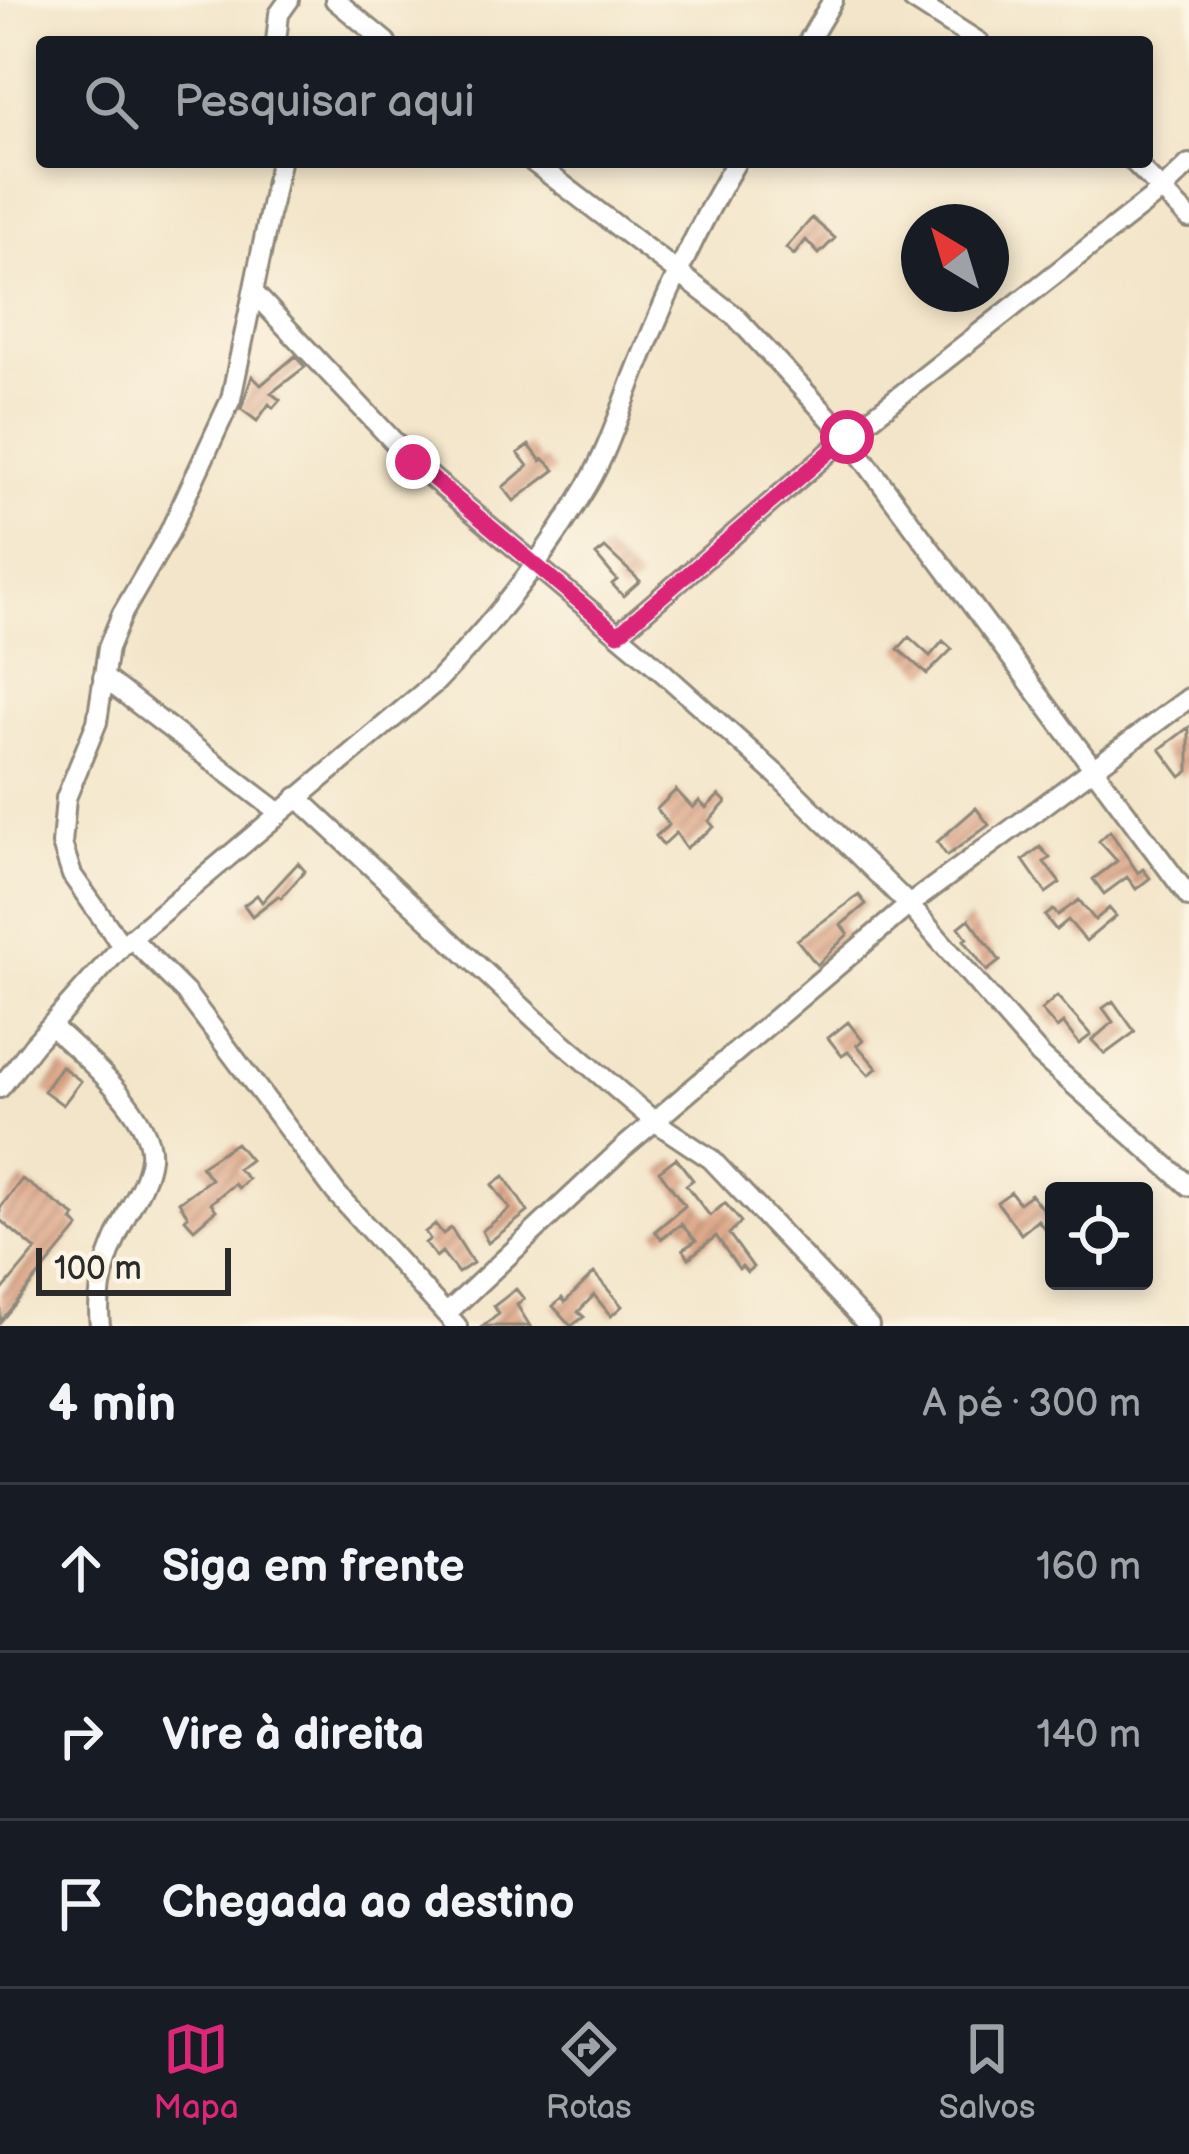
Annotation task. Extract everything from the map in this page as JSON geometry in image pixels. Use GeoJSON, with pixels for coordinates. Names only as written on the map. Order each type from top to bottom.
{"type":"FeatureCollection","features":[{"type":"Feature","properties":{"kind":"street"},"geometry":{"type":"LineString","coordinates":[[277,36],[279,14],[289,0]]}},
{"type":"Feature","properties":{"kind":"street"},"geometry":{"type":"LineString","coordinates":[[335,0],[379,36]]}},
{"type":"Feature","properties":{"kind":"street"},"geometry":{"type":"LineString","coordinates":[[812,36],[833,0]]}},
{"type":"Feature","properties":{"kind":"street"},"geometry":{"type":"LineString","coordinates":[[914,0],[970,36]]}},
{"type":"Feature","properties":{"kind":"street"},"geometry":{"type":"LineString","coordinates":[[618,634],[847,437],[1189,164]]}},
{"type":"Feature","properties":{"kind":"street"},"geometry":{"type":"LineString","coordinates":[[279,168],[231,399],[170,533],[108,647],[97,722],[66,798],[62,844],[72,875],[127,942],[186,993],[336,1193],[452,1319],[654,1121],[909,905],[1189,698]]}},
{"type":"Feature","properties":{"kind":"street"},"geometry":{"type":"LineString","coordinates":[[541,168],[735,316],[847,437],[1189,897]]}},
{"type":"Feature","properties":{"kind":"street"},"geometry":{"type":"LineString","coordinates":[[0,1088],[127,942],[436,682],[483,633],[588,486],[677,270],[732,168]]}},
{"type":"Feature","properties":{"kind":"street"},"geometry":{"type":"LineString","coordinates":[[1140,168],[1189,218]]}},
{"type":"Feature","properties":{"kind":"street"},"geometry":{"type":"LineString","coordinates":[[255,294],[413,462],[535,562],[776,775],[909,905],[1040,1055],[1189,1186]]}},
{"type":"Feature","properties":{"kind":"street"},"geometry":{"type":"LineString","coordinates":[[104,677],[280,813]]}},
{"type":"Feature","properties":{"kind":"street"},"geometry":{"type":"LineString","coordinates":[[297,797],[536,1020],[654,1121],[711,1159],[869,1326]]}},
{"type":"Feature","properties":{"kind":"street"},"geometry":{"type":"LineString","coordinates":[[51,1026],[109,1077],[140,1126],[151,1155],[142,1187],[110,1247],[100,1282],[100,1326]]}},
{"type":"Feature","properties":{"kind":"building"},"geometry":{"type":"Polygon","coordinates":[[[812,218],[835,238],[819,254],[806,240],[794,255],[786,248],[812,218]]]}},
{"type":"Feature","properties":{"kind":"building"},"geometry":{"type":"Polygon","coordinates":[[[295,356],[305,367],[271,393],[280,400],[273,408],[269,404],[257,421],[241,409],[252,376],[261,385],[295,356]]]}},
{"type":"Feature","properties":{"kind":"building"},"geometry":{"type":"Polygon","coordinates":[[[529,445],[555,470],[514,501],[503,487],[528,466],[518,453],[529,445]]]}},
{"type":"Feature","properties":{"kind":"building"},"geometry":{"type":"Polygon","coordinates":[[[605,548],[640,581],[623,596],[612,584],[617,580],[596,555],[605,548]]]}},
{"type":"Feature","properties":{"kind":"building"},"geometry":{"type":"Polygon","coordinates":[[[909,637],[930,656],[943,641],[952,649],[927,674],[898,649],[909,637]]]}},
{"type":"Feature","properties":{"kind":"building"},"geometry":{"type":"Polygon","coordinates":[[[1189,727],[1189,771],[1181,777],[1160,749],[1189,727]]]}},
{"type":"Feature","properties":{"kind":"building"},"geometry":{"type":"Polygon","coordinates":[[[676,790],[693,808],[699,801],[706,808],[719,795],[726,802],[709,821],[714,827],[686,848],[676,833],[663,845],[656,836],[669,825],[657,809],[676,790]]]}},
{"type":"Feature","properties":{"kind":"building"},"geometry":{"type":"Polygon","coordinates":[[[976,808],[989,825],[947,856],[937,842],[976,808]]]}},
{"type":"Feature","properties":{"kind":"building"},"geometry":{"type":"Polygon","coordinates":[[[1110,831],[1138,873],[1143,869],[1150,878],[1136,889],[1127,877],[1104,894],[1093,879],[1117,861],[1099,841],[1110,831]]]}},
{"type":"Feature","properties":{"kind":"building"},"geometry":{"type":"Polygon","coordinates":[[[1040,847],[1050,858],[1044,862],[1060,883],[1046,893],[1023,860],[1040,847]]]}},
{"type":"Feature","properties":{"kind":"building"},"geometry":{"type":"Polygon","coordinates":[[[298,863],[305,871],[281,898],[252,916],[244,905],[257,895],[262,902],[298,863]]]}},
{"type":"Feature","properties":{"kind":"building"},"geometry":{"type":"Polygon","coordinates":[[[859,895],[866,904],[841,925],[848,934],[817,965],[797,940],[859,895]]]}},
{"type":"Feature","properties":{"kind":"building"},"geometry":{"type":"Polygon","coordinates":[[[1079,900],[1095,920],[1109,908],[1116,916],[1086,941],[1068,920],[1056,930],[1045,916],[1053,910],[1058,915],[1079,900]]]}},
{"type":"Feature","properties":{"kind":"building"},"geometry":{"type":"Polygon","coordinates":[[[969,919],[1000,961],[987,971],[959,927],[969,919]]]}},
{"type":"Feature","properties":{"kind":"building"},"geometry":{"type":"Polygon","coordinates":[[[1057,996],[1091,1035],[1079,1044],[1063,1023],[1057,1028],[1041,1010],[1057,996]]]}},
{"type":"Feature","properties":{"kind":"building"},"geometry":{"type":"Polygon","coordinates":[[[1113,1001],[1135,1032],[1105,1054],[1092,1040],[1113,1022],[1103,1008],[1113,1001]]]}},
{"type":"Feature","properties":{"kind":"building"},"geometry":{"type":"Polygon","coordinates":[[[848,1022],[863,1041],[857,1045],[877,1068],[869,1075],[848,1052],[842,1056],[828,1038],[848,1022]]]}},
{"type":"Feature","properties":{"kind":"building"},"geometry":{"type":"Polygon","coordinates":[[[61,1066],[81,1081],[63,1105],[44,1091],[61,1066]]]}},
{"type":"Feature","properties":{"kind":"building"},"geometry":{"type":"Polygon","coordinates":[[[236,1143],[250,1160],[238,1169],[248,1179],[211,1203],[216,1210],[194,1229],[179,1202],[211,1179],[201,1166],[236,1143]]]}},
{"type":"Feature","properties":{"kind":"building"},"geometry":{"type":"Polygon","coordinates":[[[676,1158],[693,1180],[686,1185],[710,1216],[725,1203],[741,1222],[729,1234],[753,1267],[747,1272],[742,1266],[739,1269],[716,1236],[689,1258],[683,1249],[696,1241],[681,1224],[661,1239],[655,1231],[685,1206],[659,1171],[676,1158]]]}},
{"type":"Feature","properties":{"kind":"building"},"geometry":{"type":"Polygon","coordinates":[[[504,1176],[528,1212],[488,1243],[482,1231],[510,1209],[492,1185],[504,1176]]]}},
{"type":"Feature","properties":{"kind":"building"},"geometry":{"type":"Polygon","coordinates":[[[22,1179],[75,1216],[72,1221],[79,1227],[0,1322],[0,1293],[36,1250],[0,1220],[0,1208],[22,1179]]]}},
{"type":"Feature","properties":{"kind":"building"},"geometry":{"type":"Polygon","coordinates":[[[1011,1192],[1019,1203],[1031,1194],[1045,1213],[1045,1229],[1038,1220],[1021,1234],[997,1202],[1011,1192]]]}},
{"type":"Feature","properties":{"kind":"building"},"geometry":{"type":"Polygon","coordinates":[[[435,1224],[443,1234],[451,1228],[473,1263],[458,1273],[442,1252],[436,1257],[425,1243],[430,1239],[425,1232],[435,1224]]]}},
{"type":"Feature","properties":{"kind":"building"},"geometry":{"type":"Polygon","coordinates":[[[594,1273],[622,1306],[611,1316],[594,1295],[578,1312],[584,1317],[571,1326],[553,1306],[562,1298],[565,1302],[594,1273]]]}},
{"type":"Feature","properties":{"kind":"building"},"geometry":{"type":"Polygon","coordinates":[[[516,1289],[524,1299],[517,1305],[530,1326],[483,1326],[499,1314],[494,1306],[516,1289]]]}},
{"type":"Feature","properties":{"kind":"route"},"geometry":{"type":"LineString","coordinates":[[413,462],[618,634],[847,437]]}}]}
